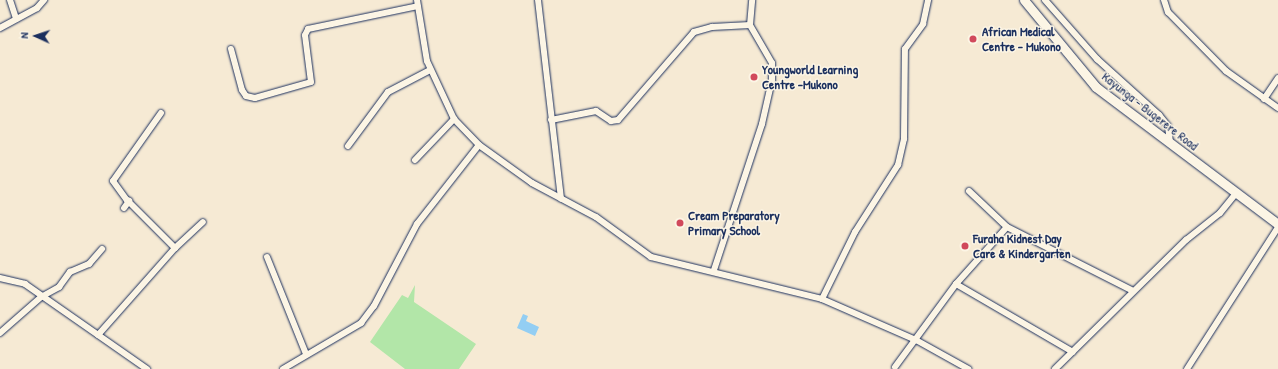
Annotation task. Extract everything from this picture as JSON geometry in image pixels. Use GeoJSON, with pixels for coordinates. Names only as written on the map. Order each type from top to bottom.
{"type":"FeatureCollection","features":[{"type":"Feature","properties":{"kind":"main road","name":"Kayunga - Bugerere Road"},"geometry":{"type":"LineString","coordinates":[[1024,0],[1096,87],[1278,224]]}},
{"type":"Feature","properties":{"kind":"street"},"geometry":{"type":"LineString","coordinates":[[10,0],[16,19]]}},
{"type":"Feature","properties":{"kind":"street"},"geometry":{"type":"LineString","coordinates":[[0,28],[44,0]]}},
{"type":"Feature","properties":{"kind":"street"},"geometry":{"type":"LineString","coordinates":[[538,0],[561,199]]}},
{"type":"Feature","properties":{"kind":"street"},"geometry":{"type":"LineString","coordinates":[[714,270],[762,124],[772,80],[772,63],[750,25],[752,0]]}},
{"type":"Feature","properties":{"kind":"street"},"geometry":{"type":"LineString","coordinates":[[822,299],[855,232],[886,187],[900,159],[904,139],[905,49],[923,24],[928,0]]}},
{"type":"Feature","properties":{"kind":"street"},"geometry":{"type":"LineString","coordinates":[[1045,0],[1097,59],[1159,115],[1168,126],[1170,142]]}},
{"type":"Feature","properties":{"kind":"street"},"geometry":{"type":"LineString","coordinates":[[1164,0],[1168,12],[1226,71],[1278,108]]}},
{"type":"Feature","properties":{"kind":"street"},"geometry":{"type":"LineString","coordinates":[[231,49],[242,90],[246,96],[255,98],[311,82],[305,35],[308,29],[418,3],[430,70],[454,119],[479,145],[532,183],[608,225],[651,257],[714,270],[822,299],[916,340],[968,369]]}},
{"type":"Feature","properties":{"kind":"street"},"geometry":{"type":"LineString","coordinates":[[551,120],[596,111],[611,121],[618,120],[694,32],[712,27],[750,25]]}},
{"type":"Feature","properties":{"kind":"street"},"geometry":{"type":"LineString","coordinates":[[348,146],[388,92],[430,70]]}},
{"type":"Feature","properties":{"kind":"street"},"geometry":{"type":"LineString","coordinates":[[1264,99],[1278,78]]}},
{"type":"Feature","properties":{"kind":"street"},"geometry":{"type":"LineString","coordinates":[[161,113],[113,180],[129,201],[175,248]]}},
{"type":"Feature","properties":{"kind":"street"},"geometry":{"type":"LineString","coordinates":[[415,160],[454,119]]}},
{"type":"Feature","properties":{"kind":"street"},"geometry":{"type":"LineString","coordinates":[[283,369],[306,354],[361,323],[374,306],[417,224],[479,145]]}},
{"type":"Feature","properties":{"kind":"street"},"geometry":{"type":"LineString","coordinates":[[969,191],[1007,227],[1133,291]]}},
{"type":"Feature","properties":{"kind":"street"},"geometry":{"type":"LineString","coordinates":[[1055,369],[1133,291],[1220,213],[1236,193]]}},
{"type":"Feature","properties":{"kind":"street"},"geometry":{"type":"LineString","coordinates":[[124,208],[129,201]]}},
{"type":"Feature","properties":{"kind":"street"},"geometry":{"type":"LineString","coordinates":[[98,335],[175,248],[203,222]]}},
{"type":"Feature","properties":{"kind":"street"},"geometry":{"type":"LineString","coordinates":[[895,367],[956,284],[1007,227]]}},
{"type":"Feature","properties":{"kind":"street"},"geometry":{"type":"LineString","coordinates":[[1187,369],[1278,227]]}},
{"type":"Feature","properties":{"kind":"street"},"geometry":{"type":"LineString","coordinates":[[0,333],[41,297],[59,287],[70,272],[89,264],[102,250]]}},
{"type":"Feature","properties":{"kind":"street"},"geometry":{"type":"LineString","coordinates":[[267,257],[306,354]]}},
{"type":"Feature","properties":{"kind":"street"},"geometry":{"type":"LineString","coordinates":[[0,278],[26,284],[41,297],[147,369]]}},
{"type":"Feature","properties":{"kind":"street"},"geometry":{"type":"LineString","coordinates":[[956,284],[1073,352]]}},
{"type":"Feature","properties":{"kind":"green space"},"geometry":{"type":"Polygon","coordinates":[[[415,285],[414,302],[476,344],[459,369],[405,369],[370,342],[402,295],[408,298],[415,285]]]}},
{"type":"Feature","properties":{"kind":"water"},"geometry":{"type":"Polygon","coordinates":[[[523,314],[528,316],[526,321],[539,327],[535,336],[517,328],[523,314]]]}},
{"type":"Feature","properties":{"kind":"place","name":"African Medical Centre - Mukono"},"geometry":{"type":"Point","coordinates":[973,39]}},
{"type":"Feature","properties":{"kind":"place","name":"Youngworld Learning Centre -Mukono"},"geometry":{"type":"Point","coordinates":[754,77]}},
{"type":"Feature","properties":{"kind":"place","name":"Cream Preparatory Primary School"},"geometry":{"type":"Point","coordinates":[680,223]}},
{"type":"Feature","properties":{"kind":"place","name":"Furaha Kidnest Day Care & Kindergarten"},"geometry":{"type":"Point","coordinates":[965,246]}}]}
